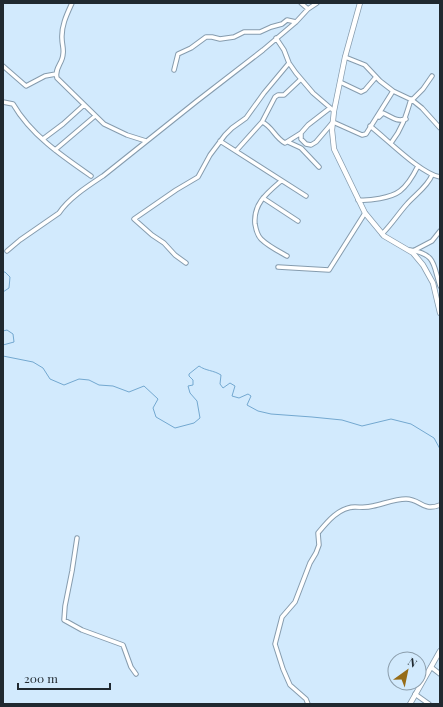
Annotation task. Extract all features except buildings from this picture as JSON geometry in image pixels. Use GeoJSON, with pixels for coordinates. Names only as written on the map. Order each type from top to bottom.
{"type":"FeatureCollection","features":[{"type":"Feature","properties":{"kind":"street"},"geometry":{"type":"LineString","coordinates":[[72,3],[66,16],[62,31],[63,54],[56,74],[57,78],[100,121],[112,128],[146,141]]}},
{"type":"Feature","properties":{"kind":"street"},"geometry":{"type":"LineString","coordinates":[[301,3],[308,9]]}},
{"type":"Feature","properties":{"kind":"street"},"geometry":{"type":"LineString","coordinates":[[7,252],[20,240],[60,212],[88,187],[296,22],[308,9],[317,3]]}},
{"type":"Feature","properties":{"kind":"street"},"geometry":{"type":"LineString","coordinates":[[360,3],[332,109],[332,137],[334,149],[365,213],[382,234],[419,259],[428,272],[435,291],[440,313]]}},
{"type":"Feature","properties":{"kind":"street"},"geometry":{"type":"LineString","coordinates":[[174,70],[178,54],[192,48],[206,37],[234,37],[244,32],[263,32],[271,27],[282,24],[287,20],[296,22]]}},
{"type":"Feature","properties":{"kind":"street"},"geometry":{"type":"LineString","coordinates":[[276,38],[284,50],[289,63],[301,79],[332,109]]}},
{"type":"Feature","properties":{"kind":"street"},"geometry":{"type":"LineString","coordinates":[[346,56],[365,65],[376,78],[393,91],[411,100],[422,108],[440,128]]}},
{"type":"Feature","properties":{"kind":"street"},"geometry":{"type":"LineString","coordinates":[[186,263],[175,255],[164,243],[134,220],[181,186],[198,177],[210,155],[220,141],[232,128],[246,118],[264,93],[289,63]]}},
{"type":"Feature","properties":{"kind":"street"},"geometry":{"type":"LineString","coordinates":[[3,66],[26,86],[45,76],[56,74]]}},
{"type":"Feature","properties":{"kind":"street"},"geometry":{"type":"LineString","coordinates":[[390,143],[397,135],[406,118],[411,100],[423,89],[432,76]]}},
{"type":"Feature","properties":{"kind":"street"},"geometry":{"type":"LineString","coordinates":[[340,82],[361,92],[365,90],[376,78]]}},
{"type":"Feature","properties":{"kind":"street"},"geometry":{"type":"LineString","coordinates":[[236,151],[262,122],[275,97],[278,95],[284,95],[301,79]]}},
{"type":"Feature","properties":{"kind":"street"},"geometry":{"type":"LineString","coordinates":[[333,122],[364,135],[393,91]]}},
{"type":"Feature","properties":{"kind":"street"},"geometry":{"type":"LineString","coordinates":[[3,102],[13,104],[22,118],[43,139],[55,150],[91,176]]}},
{"type":"Feature","properties":{"kind":"street"},"geometry":{"type":"LineString","coordinates":[[43,139],[63,124],[84,105]]}},
{"type":"Feature","properties":{"kind":"street"},"geometry":{"type":"LineString","coordinates":[[288,142],[308,125],[332,109]]}},
{"type":"Feature","properties":{"kind":"street"},"geometry":{"type":"LineString","coordinates":[[375,119],[383,113],[396,120],[406,118]]}},
{"type":"Feature","properties":{"kind":"street"},"geometry":{"type":"LineString","coordinates":[[55,150],[95,116]]}},
{"type":"Feature","properties":{"kind":"street"},"geometry":{"type":"LineString","coordinates":[[262,122],[269,126],[282,141],[301,148],[319,167]]}},
{"type":"Feature","properties":{"kind":"street"},"geometry":{"type":"LineString","coordinates":[[301,132],[301,139],[306,144],[311,145],[316,142],[333,122]]}},
{"type":"Feature","properties":{"kind":"street"},"geometry":{"type":"LineString","coordinates":[[370,126],[418,166],[432,175],[440,177]]}},
{"type":"Feature","properties":{"kind":"street"},"geometry":{"type":"LineString","coordinates":[[220,141],[306,196]]}},
{"type":"Feature","properties":{"kind":"street"},"geometry":{"type":"LineString","coordinates":[[358,200],[365,201],[377,199],[398,192],[408,182],[418,166]]}},
{"type":"Feature","properties":{"kind":"street"},"geometry":{"type":"LineString","coordinates":[[382,234],[428,182],[432,175]]}},
{"type":"Feature","properties":{"kind":"street"},"geometry":{"type":"LineString","coordinates":[[281,181],[263,198],[259,204],[255,216],[256,230],[260,238],[287,256]]}},
{"type":"Feature","properties":{"kind":"street"},"geometry":{"type":"LineString","coordinates":[[263,198],[298,221]]}},
{"type":"Feature","properties":{"kind":"street"},"geometry":{"type":"LineString","coordinates":[[278,267],[329,270],[365,213]]}},
{"type":"Feature","properties":{"kind":"street"},"geometry":{"type":"LineString","coordinates":[[414,251],[432,241],[440,231]]}},
{"type":"Feature","properties":{"kind":"street"},"geometry":{"type":"LineString","coordinates":[[407,250],[426,255],[434,263],[440,286]]}},
{"type":"Feature","properties":{"kind":"street"},"geometry":{"type":"LineString","coordinates":[[308,704],[306,699],[290,685],[275,644],[282,617],[295,602],[310,563],[316,553],[319,545],[318,533],[339,512],[348,508],[373,506],[404,499],[412,500],[428,508],[440,504]]}},
{"type":"Feature","properties":{"kind":"street"},"geometry":{"type":"LineString","coordinates":[[77,538],[64,620],[82,630],[123,645],[131,667],[136,674]]}},
{"type":"Feature","properties":{"kind":"street"},"geometry":{"type":"LineString","coordinates":[[410,704],[440,651]]}},
{"type":"Feature","properties":{"kind":"street"},"geometry":{"type":"LineString","coordinates":[[431,667],[440,674]]}},
{"type":"Feature","properties":{"kind":"street"},"geometry":{"type":"LineString","coordinates":[[415,694],[429,704]]}},
{"type":"Feature","properties":{"kind":"waterway"},"geometry":{"type":"LineString","coordinates":[[3,272],[10,277],[9,288],[3,292]]}},
{"type":"Feature","properties":{"kind":"waterway"},"geometry":{"type":"LineString","coordinates":[[3,331],[7,330],[13,334],[14,342],[3,345]]}},
{"type":"Feature","properties":{"kind":"waterway"},"geometry":{"type":"LineString","coordinates":[[3,356],[33,362],[43,368],[50,379],[64,385],[79,379],[89,380],[99,385],[113,386],[129,392],[144,386],[158,399],[153,408],[156,417],[175,428],[194,423],[200,418],[197,401],[190,393],[188,386],[193,385],[193,380],[189,374],[199,366],[221,375],[220,384],[223,388],[230,383],[235,386],[232,396],[239,398],[248,394],[251,396],[247,405],[258,411],[271,414],[342,420],[362,426],[391,419],[411,424],[434,438],[440,449]]}}]}
